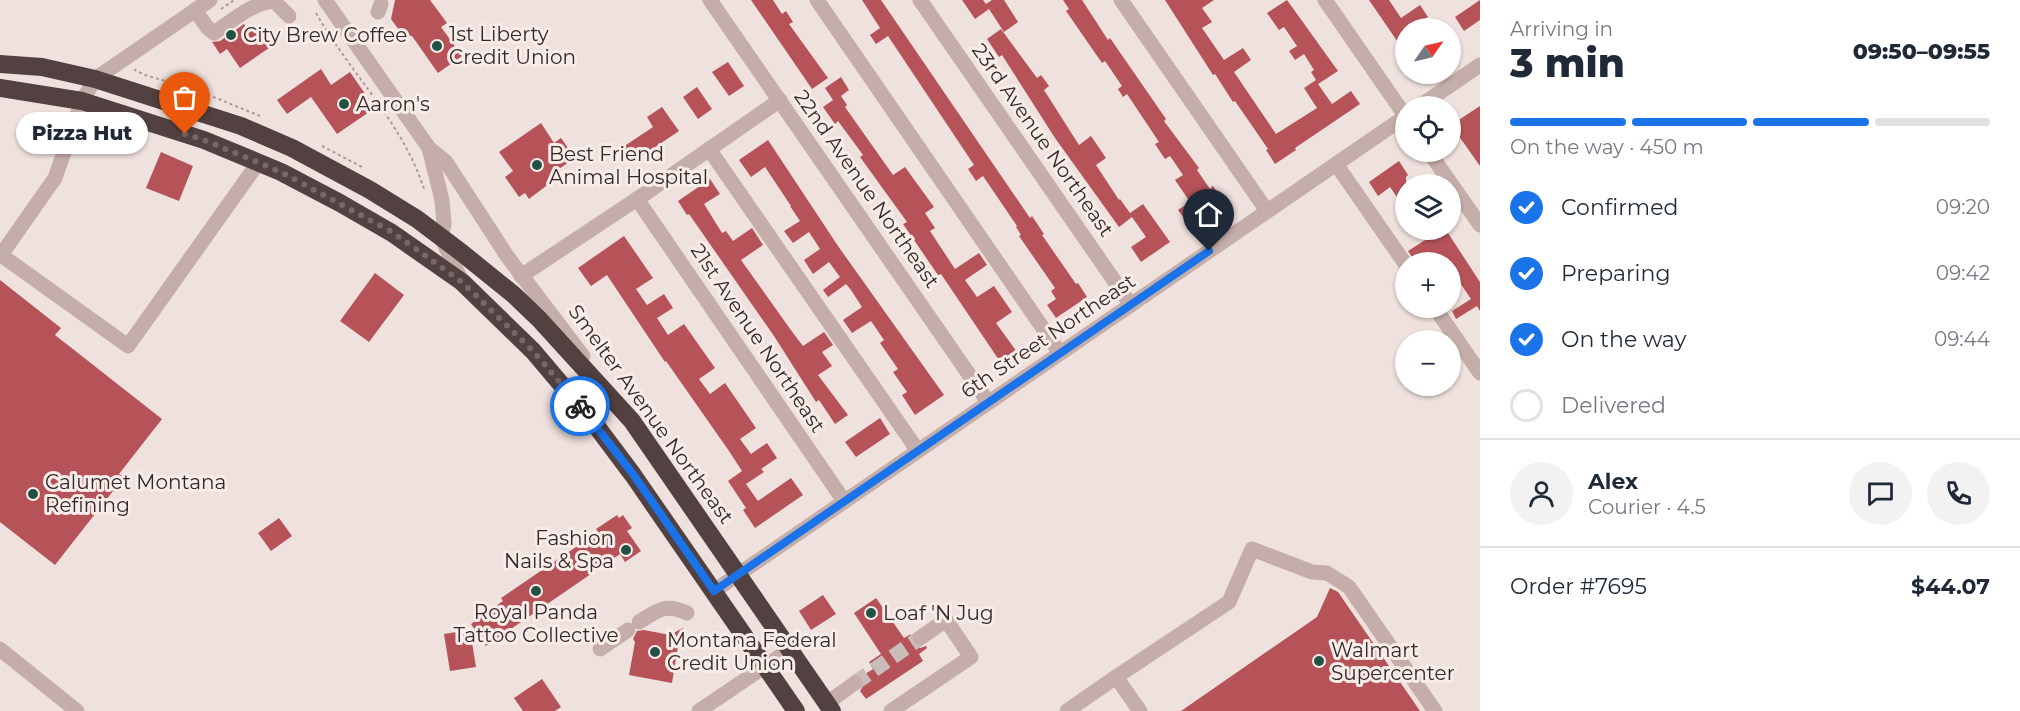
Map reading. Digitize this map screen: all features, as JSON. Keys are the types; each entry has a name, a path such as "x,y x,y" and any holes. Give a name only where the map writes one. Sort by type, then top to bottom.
{"highway":[{"path":"0,64 42,67 95,79 241,126 292,148 370,190 417,219 514,295 539,319 632,421"},
{"path":"0,88 82,101 204,140 330,198 392,232 462,282 533,351 594,423 633,474 796,711"},
{"name":"Smelter Avenue Northeast","path":"632,421 829,707"}],"street":[{"path":"210,0 95,79 82,101 55,178 1,255 128,346 258,163"},
{"name":"22nd Avenue Northeast","path":"710,0 988,402"},
{"path":"817,0 1060,353"},
{"name":"23rd Avenue Northeast","path":"920,0 1131,305"},
{"path":"1121,0 1267,211"},
{"path":"1325,0 1395,102"},
{"path":"195,10 214,33 249,9 266,2 274,1 289,16"},
{"name":"Smelter Avenue Northeast","path":"319,2 429,148 446,162 522,276 632,421"},
{"path":"1436,96 1478,70"},
{"path":"522,276 780,99"},
{"name":"6th Street Northeast","path":"714,591 1395,124"},
{"name":"Smelter Avenue Northeast","path":"429,148 442,200 444,224 441,237 462,282"},
{"path":"709,149 918,451"},
{"path":"1436,162 1480,225"},
{"path":"1336,164 1397,252"},
{"name":"21st Avenue Northeast","path":"637,198 844,501"},
{"path":"1442,318 1480,373"},
{"path":"1067,711 1228,602 1252,549 1312,572 1327,573 1349,587 1435,711"},
{"path":"600,649 660,609 674,607 687,613"},
{"path":"891,711 971,657 946,620 920,638"},
{"path":"0,649 77,711"},
{"path":"699,711 789,650"},
{"path":"1116,677 1140,711"},
{"path":"829,707 855,683"}],"path":[{"path":"319,2 317,15 396,130 419,173 425,192"},
{"path":"135,70 199,91 260,117"},
{"path":"319,144 365,169"}],"building":[{"name":"1st Liberty Credit Union","path":"395,0 430,0 447,23 441,27 462,56 438,73 412,36 402,34 391,19"},
{"path":"751,0 773,0 782,14 786,11 793,22 789,24 828,78 812,89"},
{"path":"862,0 881,0 1030,218 1032,216 1044,234 1042,235 1087,297 1056,318 1047,305 1056,299 1051,291 1055,288 1019,236 1021,235 1017,226 983,176 976,181 968,169 974,165 888,36 876,44 870,35 880,28"},
{"path":"962,0 983,0 986,4 992,0 1004,0 1018,22 1004,32 989,9 975,19"},
{"path":"1063,0 1082,0 1108,40 1110,38 1166,119 1164,121 1199,168 1197,170 1210,189 1213,186 1224,202 1210,212 1208,208 1187,222 1178,210 1190,202 1175,180 1183,175 1170,156 1165,159 1155,144 1159,142 1127,94 1123,97 1118,89 1122,86 1105,61 1102,63 1066,11 1069,9"},
{"path":"1165,0 1214,0 1202,8 1212,22 1202,28 1224,60 1243,48 1251,60 1234,72 1276,134 1317,108 1304,88 1316,80 1311,72 1314,70 1304,54 1295,60 1289,51 1297,46 1284,27 1279,30 1267,13 1287,0 1338,71 1318,84 1332,104 1351,91 1360,104 1275,164 1266,150 1268,149 1215,74 1213,75"},
{"path":"1369,0 1389,0 1401,18 1395,18 1395,38"},
{"path":"1480,0 1480,20 1464,31 1461,26 1461,18 1455,17"},
{"path":"1420,5 1426,18 1401,18"},
{"path":"244,24 248,30 254,26 269,48 240,68 227,49 220,54 212,42 220,41"},
{"path":"1001,29 1037,78 1041,75 1049,86 1044,90 1079,145 1091,136 1106,158 1096,165 1119,200 1130,213 1143,204 1170,242 1141,262 1131,247 1146,237 1132,217 1119,227 1055,138 1002,55 999,57 987,39"},
{"path":"728,62 744,86 729,96 712,72"},
{"name":"Aaron's","path":"321,69 331,85 350,72 375,108 337,134 311,97 287,114 277,100"},
{"path":"841,77 849,90 841,96 847,105 845,107 893,175 905,167 934,207 925,213 935,228 930,231 955,269 979,253 987,265 965,280 977,297 994,286 1012,312 996,323 1017,352 1001,363 941,274 938,275 903,224 907,222 860,157 863,155 838,121 835,124 823,107 833,100 825,88"},
{"path":"697,87 712,109 698,119 683,97"},
{"path":"1480,106 1480,166 1461,139 1461,118"},
{"path":"662,107 679,131 633,162 623,147 653,127 647,117"},
{"name":"Best Friend Animal Hospital","path":"541,123 554,143 561,138 575,158 550,175 554,180 529,199 525,193 519,197 505,177 513,171 499,152"},
{"path":"768,140 838,246 944,395 915,415 902,395 907,392 893,372 898,369 880,343 884,340 871,321 852,333 843,320 862,307 851,290 846,284 828,297 823,290 840,277 829,262 813,274 804,260 820,249 809,232 793,243 784,231 800,221 791,206 765,167 751,177 739,160"},
{"path":"161,152 193,166 179,201 146,188"},
{"path":"1398,162 1407,174 1395,174 1395,194 1390,187 1378,196 1369,182"},
{"path":"710,179 720,194 704,204 722,233 726,231 733,241 752,228 763,245 741,260 793,333 803,346 824,332 833,345 822,352 832,366 818,375 848,415 835,424 819,400 816,402 774,336 678,201"},
{"path":"624,236 653,278 636,289 647,305 664,294 673,308 657,318 668,335 684,324 715,368 699,379 710,394 725,383 756,428 740,439 751,454 767,443 777,458 761,469 764,472 746,484 758,501 791,478 803,495 755,528 743,510 746,508 728,481 742,471 729,451 665,362 607,275 591,286 578,268"},
{"path":"1425,240 1453,240 1460,252 1409,252"},
{"path":"1461,253 1480,282 1480,311 1477,306 1461,316 1461,305 1471,299 1461,284"},
{"path":"375,273 404,295 369,342 340,321"},
{"path":"0,280 61,328 55,335 162,419 119,474 126,478 115,492 113,491 55,565 0,522"},
{"path":"880,418 890,434 856,457 845,442"},
{"path":"617,515 619,518 623,515 632,528 627,531 641,551 625,562 620,554 486,646 471,624 503,601 501,598 598,532 596,529"},
{"path":"279,518 292,536 271,551 258,533"},
{"name":"Walmart Supercenter","path":"1330,588 1338,592 1420,711 1181,711 1317,617"},
{"path":"823,595 836,614 811,630 799,611"},
{"path":"876,598 904,638 911,634 912,644 920,648 926,646 927,648 919,654 923,661 866,699 860,691 865,683 862,676 873,669 869,662 881,654 854,613"},
{"path":"683,628 690,639 678,646 672,683 629,675 635,642 633,639 637,631 644,630 670,635"},
{"path":"470,630 476,667 450,671 444,634"},
{"path":"542,679 561,707 555,711 523,711 514,698"}],"tunnel":[{"path":"855,683 920,638"}],"way so far":[{"path":"185,134 281,172 392,232 462,282 533,351 580,406"}],"place":[{"name":"City Brew Coffee","path":"231,35"},
{"name":"1st Liberty Credit Union","path":"437,46"},
{"name":"Aaron's","path":"344,104"},
{"name":"Pizza Hut","path":"185,134"},
{"name":"Best Friend Animal Hospital","path":"537,165"},
{"name":"Calumet Montana Refining","path":"33,494"},
{"name":"Fashion Nails & Spa","path":"626,550"},
{"name":"Royal Panda Tattoo Collective","path":"536,591"},
{"name":"Loaf 'N Jug","path":"871,613"},
{"name":"Montana Federal Credit Union","path":"655,652"},
{"name":"Walmart Supercenter","path":"1319,661"}],"route":[{"path":"580,406 633,474 714,591 1209,251"}]}
